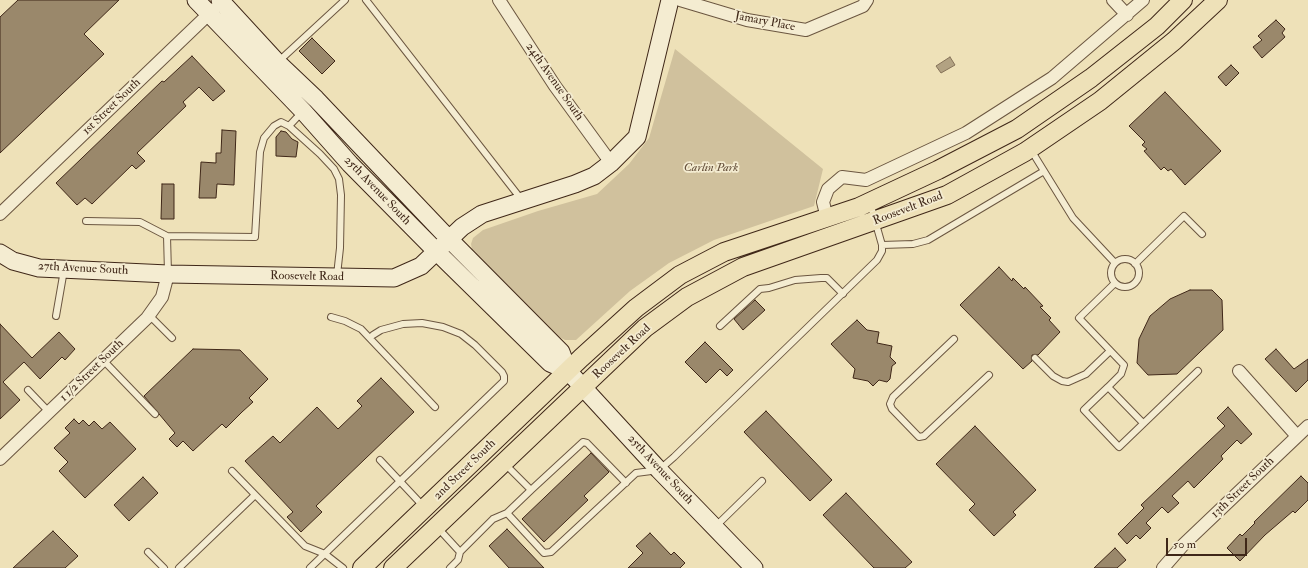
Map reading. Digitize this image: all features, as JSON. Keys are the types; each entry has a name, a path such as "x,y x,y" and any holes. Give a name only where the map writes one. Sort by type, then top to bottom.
{"main road":[{"name":"Roosevelt Road","path":"568,371 636,308 680,276 724,252 827,218 870,202 938,170 1017,129 1091,78 1157,26 1182,0"},
{"name":"Roosevelt Road","path":"583,387 646,328 687,297 743,267 876,222 946,195 1030,149 1107,96 1174,41 1218,0"},
{"name":"2nd Street South","path":"362,568 568,371"},
{"name":"2nd Street South","path":"393,568 583,387"}],"street":[{"name":"25th Avenue South","path":"196,0 309,105 449,239 561,352 568,371"},
{"name":"24th Avenue South","path":"499,0 555,86 610,163"},
{"name":"Jamary Place","path":"670,2 705,4 747,20 806,30 863,6 867,0"},
{"path":"1113,0 1127,15"},
{"path":"827,218 824,202 828,189 842,178 866,180 966,133 1052,78 1143,0"},
{"name":"25th Avenue South","path":"222,1 277,62 309,105 345,171 436,251 550,363 568,371 659,470 754,568"},
{"name":"1st Street South","path":"0,214 222,1"},
{"name":"Roosevelt Road","path":"168,274 394,278 421,266 462,227 482,214 575,184 594,176 637,137 670,2"},
{"name":"27th Avenue South","path":"0,253 24,265 64,269 168,274"},
{"name":"1 1/2 Street South","path":"0,459 149,315 162,297 168,274"},
{"path":"1239,371 1297,436"},
{"name":"13th Street South","path":"1163,568 1184,544 1308,426"}],"lane":[{"path":"277,62 345,0"},
{"path":"366,0 522,200"},
{"path":"289,126 309,105"},
{"path":"86,221 140,222 167,236 255,237 260,152 264,138 274,126 281,122 289,126 334,169 345,171 341,195 340,248 337,277"},
{"path":"1030,149 1080,227 1115,263"},
{"path":"882,245 913,244 928,240 1044,171"},
{"path":"507,513 544,552 551,552 636,474 659,470 674,458 877,260 882,251 882,245 870,202"},
{"path":"1135,264 1184,216 1202,234"},
{"path":"167,236 168,274"},
{"path":"1126,259 1135,264 1138,272 1134,283 1127,287 1115,283 1111,273 1115,263 1126,259"},
{"path":"56,316 64,269"},
{"path":"720,326 760,289 770,288 795,280 827,278 843,294"},
{"path":"1115,283 1079,318 1124,365 1121,374 1084,410 1119,447 1198,371"},
{"path":"149,315 172,338"},
{"path":"331,317 345,321 361,329 435,406"},
{"path":"310,568 500,385 504,376 469,339 443,327 433,324 408,323 393,326 373,335"},
{"path":"954,339 893,397 890,404 892,409 921,437 928,434 988,375"},
{"path":"1035,358 1053,376 1062,381 1068,382 1086,374 1110,351"},
{"path":"103,360 155,414"},
{"path":"1108,387 1143,423"},
{"path":"28,390 49,412"},
{"path":"450,568 458,560 460,552 493,519 507,513 583,442 587,443 626,483"},
{"path":"380,460 425,508"},
{"path":"504,463 531,490"},
{"path":"232,471 305,546 325,554 343,568"},
{"path":"714,527 762,481"},
{"path":"180,568 255,495"},
{"path":"436,526 460,552"},
{"path":"148,552 164,568"}],"green space":[{"name":"Carlin Park","path":"675,49 823,169 814,206 714,240 669,263 630,291 576,340 565,340 557,336 472,250 471,244 473,238 483,230 538,211 597,194 629,164 649,138"}],"shaded area":[{"path":"950,57 955,65 941,73 936,66"}],"building":[{"path":"18,0 119,0 84,34 104,54 0,153 0,17"},
{"path":"1276,20 1285,29 1282,33 1285,37 1262,58 1253,47 1262,40 1258,36"},
{"path":"312,38 335,61 322,74 299,51"},
{"path":"192,56 225,91 213,101 199,87 183,102 186,106 137,153 145,161 136,169 132,165 92,204 85,198 77,205 56,183 162,81 164,82"},
{"path":"1231,65 1239,73 1226,86 1218,77"},
{"path":"1165,92 1221,151 1185,185 1171,169 1168,171 1164,167 1161,170 1144,151 1147,149 1142,145 1145,142 1129,126"},
{"path":"222,130 236,131 234,185 217,184 216,198 199,198 201,162 216,163 216,153 221,153"},
{"path":"281,131 286,132 292,139 298,142 296,157 276,156 276,137"},
{"path":"162,184 174,184 174,219 161,219"},
{"path":"999,267 1012,281 1013,278 1024,289 1025,287 1043,306 1040,307 1051,318 1049,320 1060,332 1038,355 1032,355 1032,361 1023,369 960,305"},
{"path":"1190,290 1212,290 1222,300 1223,330 1177,374 1148,375 1137,363 1139,339 1150,316 1170,299"},
{"path":"755,300 765,310 743,330 734,319"},
{"path":"857,320 867,330 879,332 877,343 892,346 890,357 896,363 892,366 890,379 887,382 879,380 873,386 868,381 853,378 855,369 831,344"},
{"path":"0,324 32,358 59,332 75,349 65,360 62,357 40,379 24,362 3,382 20,400 0,419"},
{"path":"705,342 733,370 727,376 720,369 706,383 685,362"},
{"path":"193,349 240,350 268,379 249,398 253,402 226,428 222,424 193,451 183,441 177,447 169,439 175,433 144,396"},
{"path":"1276,349 1294,369 1308,359 1308,380 1296,392 1265,359"},
{"path":"381,378 414,412 316,506 322,512 301,532 287,517 293,512 245,461 273,436 280,443 317,407 338,429 362,406 357,401"},
{"path":"1228,407 1252,434 1241,444 1237,440 1221,456 1223,459 1194,488 1188,481 1172,496 1179,503 1168,513 1162,507 1146,523 1151,528 1140,539 1136,535 1127,544 1118,534 1144,508 1141,505 1225,426 1217,418"},
{"path":"766,411 832,480 810,501 744,432"},
{"path":"74,419 79,424 83,420 89,426 94,421 102,429 110,422 136,449 85,498 59,471 68,462 54,448 70,433 65,428"},
{"path":"975,426 1036,490 1013,512 1016,515 994,536 969,510 975,504 936,464"},
{"path":"591,453 609,472 584,496 588,500 544,542 522,519"},
{"path":"1301,476 1308,483 1308,500 1295,513 1293,511 1265,535 1240,561 1227,548 1240,534 1242,536 1255,523 1254,522"},
{"path":"143,477 158,493 129,521 114,505"},
{"path":"846,493 912,562 905,568 874,568 823,515"},
{"path":"507,529 544,568 509,568 489,546"},
{"path":"53,531 78,556 65,568 13,568"},
{"path":"650,533 671,555 674,552 685,563 680,568 628,568 643,553 636,546"},
{"path":"1115,548 1126,560 1117,568 1094,568"}]}
